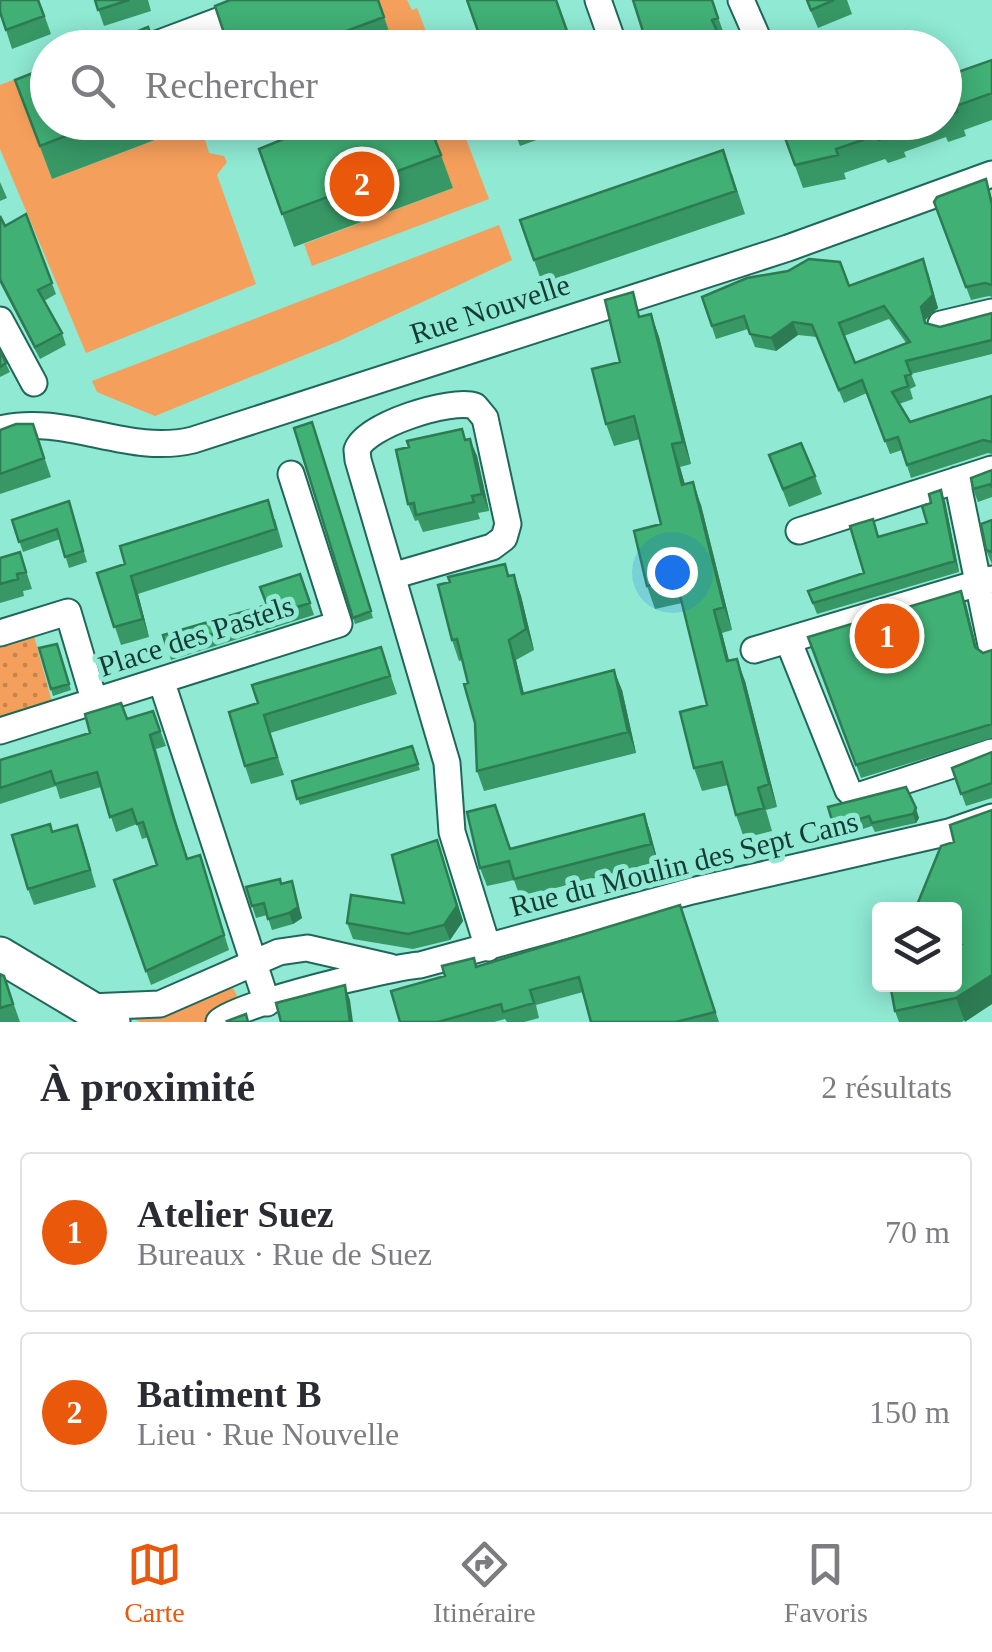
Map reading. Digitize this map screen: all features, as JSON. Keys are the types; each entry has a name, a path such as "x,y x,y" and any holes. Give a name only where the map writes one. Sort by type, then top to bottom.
{"main road":[{"path":"0,956 99,1014"}],"street":[{"path":"178,30 221,6 274,0"},
{"path":"598,0 609,30"},
{"path":"740,0 754,30"},
{"name":"Rue Nouvelle","path":"0,430 58,424 154,446 193,440 788,248 992,174"},
{"path":"941,324 992,312"},
{"path":"0,320 34,384"},
{"path":"392,576 492,547 504,538 508,524 485,418 476,406 459,403 374,428 360,442 358,460 392,576 448,763 452,832 488,948"},
{"path":"799,531 992,469"},
{"name":"Place des Pastels","path":"0,731 339,624 291,474"},
{"path":"957,480 985,581 992,650"},
{"path":"754,650 985,581"},
{"name":"Place des Pastels","path":"0,632 68,612 95,703"},
{"path":"788,640 848,790 856,798 992,752"},
{"path":"162,683 250,961 267,1003"},
{"name":"Rue du Moulin des Sept Cans","path":"218,1022 267,1003 390,967 420,965 692,891 949,832 992,817"},
{"name":"Rue du Moulin des Sept Cans","path":"99,1014 160,1004 250,961 308,948 390,967"}],"shaded area":[{"path":"377,0 407,0 412,10 417,8 425,30 388,30"},
{"path":"30,74 30,140 38,140 52,179 155,140 205,140 209,153 224,156 227,162 217,175 256,284 86,353 0,149 0,85"},
{"path":"433,140 466,140 489,199 312,266 304,244 453,188"},
{"path":"499,225 512,260 339,341 155,416 97,392 92,381"},
{"path":"33,632 53,706 0,722 0,642"},
{"path":"230,982 238,998 207,1022 140,1022 124,1013"}],"building":[{"path":"0,0 38,0 44,16 6,30"},
{"path":"95,0 129,0 98,10"},
{"path":"230,0 378,0 384,17 349,30 223,30 215,6"},
{"path":"467,0 556,0 567,30 478,30"},
{"path":"633,0 712,0 718,18 712,20 717,30 643,30"},
{"path":"807,0 834,0 811,10"},
{"path":"992,60 992,93 962,104 962,71"},
{"path":"30,74 30,120 15,80"},
{"path":"281,140 435,140 441,155 282,214 259,149"},
{"path":"786,140 862,140 836,149 838,155 795,165"},
{"path":"723,150 736,191 534,260 520,220"},
{"path":"986,179 992,205 992,285 966,287 934,202 937,197"},
{"path":"26,214 52,283 38,290 62,333 35,347 0,279 0,216 5,226"},
{"path":"809,259 840,262 849,286 923,259 933,295 921,307 925,323 940,327 992,313 992,340 906,361 911,374 905,376 908,386 892,392 910,422 992,396 992,442 983,440 907,465 898,437 885,441 862,380 839,390 812,325 793,322 771,338 750,334 744,316 712,326 702,297 747,278 788,271","holes":["884,306 910,342 855,363 839,323"]},
{"path":"633,292 639,317 651,314 683,442 672,444 682,485 693,482 724,607 714,610 727,661 737,659 769,784 758,788 764,808 736,815 722,762 694,768 680,712 707,705 676,579 647,586 634,531 661,524 634,416 606,424 592,369 620,362 605,300"},
{"path":"312,422 371,611 353,618 294,428"},
{"path":"16,424 33,424 44,458 0,474 0,430"},
{"path":"462,429 465,440 470,439 482,494 472,496 474,502 416,515 414,503 408,504 396,450 409,447 407,441"},
{"path":"801,443 815,476 783,489 769,455"},
{"path":"992,470 992,488 991,484 973,489 971,478"},
{"path":"941,490 955,561 813,603 808,591 864,573 850,526 873,519 878,537 927,523 922,506 931,503 929,494"},
{"path":"268,500 276,529 131,576 143,619 114,627 97,573 125,564 120,546"},
{"path":"69,501 83,551 65,557 57,529 19,542 12,520"},
{"path":"992,520 992,552 986,550 981,524"},
{"path":"20,552 26,572 17,574 18,579 0,584 0,558"},
{"path":"505,564 508,576 514,575 526,629 509,640 522,694 614,670 628,732 477,771 475,723 464,684 468,683 438,585 450,582 448,577"},
{"path":"300,574 310,603 167,648 163,635 267,605 260,587"},
{"path":"961,591 975,647 983,653 992,650 992,724 856,765 808,637"},
{"path":"57,644 69,684 51,689 39,648"},
{"path":"381,647 390,676 264,715 277,757 245,766 229,712 258,703 252,685"},
{"path":"121,703 127,719 153,711 160,731 150,735 172,813 187,859 200,855 224,935 146,971 114,880 157,865 143,822 137,824 132,809 110,817 97,772 55,784 51,771 0,788 0,760 90,733 85,714"},
{"path":"412,746 418,764 297,799 292,781"},
{"path":"992,752 992,783 961,794 952,768"},
{"path":"906,787 916,808 913,814 872,823 869,816 834,827 828,807"},
{"path":"495,805 510,849 644,814 651,844 514,879 509,861 480,868 467,812"},
{"path":"992,810 992,975 956,998 895,1011 891,992 962,992 962,902 918,902 941,846 954,842 950,825"},
{"path":"50,824 52,832 77,825 90,870 28,889 12,835"},
{"path":"437,840 457,906 444,925 408,934 347,923 351,895 404,903 392,855"},
{"path":"280,879 281,884 292,881 298,907 268,919 264,903 252,906 246,887"},
{"path":"680,905 715,1012 676,1022 591,1022 579,977 530,990 534,1003 503,1012 501,1004 438,1022 400,1022 391,991 445,976 442,966 474,958 476,967"},
{"path":"0,974 13,1004 0,1008"},
{"path":"345,985 350,1022 281,1022 276,1003"},
{"path":"246,1014 248,1022 227,1021"}],"place":[{"name":"Batiment B","path":"362,184"},
{"name":"Atelier Suez","path":"887,636"}]}
